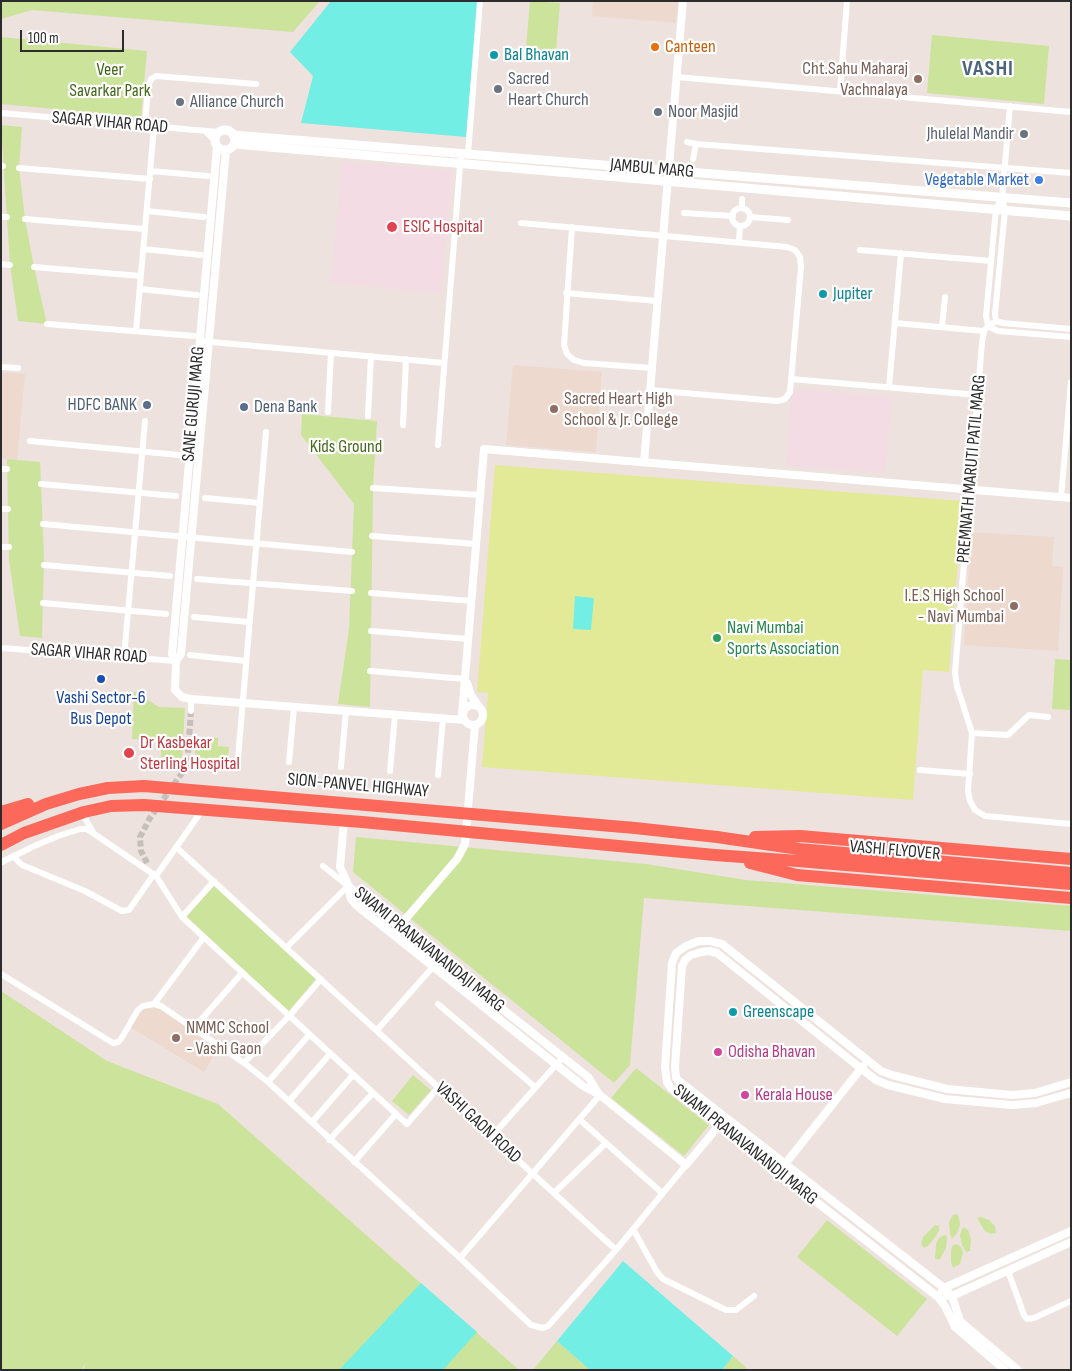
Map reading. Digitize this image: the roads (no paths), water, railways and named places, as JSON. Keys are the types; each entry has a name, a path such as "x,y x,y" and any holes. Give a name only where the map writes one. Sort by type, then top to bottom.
{"highway":[{"name":"SION-PANVEL HIGHWAY","path":"1,824 46,804 79,794 108,788 144,786 635,828 718,837"},
{"path":"1,812 79,794"},
{"name":"SION-PANVEL HIGHWAY","path":"1,845 24,833 82,812 111,806 144,805 362,822 716,855"},
{"path":"718,837 800,836 1071,859"},
{"name":"VASHI FLYOVER","path":"718,837 799,855 1071,884"},
{"path":"716,855 797,875 1071,898"},
{"name":"VASHI FLYOVER","path":"716,855 799,855 1071,873"}],"main road":[{"name":"JAMBUL MARG","path":"1071,203 233,135 228,130 222,143 1071,216"},
{"path":"222,143 233,135"}],"street":[{"path":"438,445 460,164 464,154 480,1"},
{"path":"644,462 683,1"},
{"path":"840,91 847,1"},
{"path":"145,126 148,87 151,79 156,76 256,84"},
{"path":"677,77 1071,112"},
{"name":"PREMNATH MARUTI PATIL MARG","path":"996,320 1001,210 1010,106"},
{"name":"SAGAR VIHAR ROAD","path":"1,113 205,131 222,143"},
{"path":"136,331 154,127"},
{"path":"687,142 1071,173"},
{"name":"SANE GURUJI MARG","path":"191,699 182,697 175,690 176,661 172,654 197,339 222,143"},
{"name":"SANE GURUJI MARG","path":"176,661 181,654 192,538 209,342 222,143"},
{"path":"693,160 696,144"},
{"path":"19,168 150,178"},
{"path":"150,171 208,176"},
{"path":"742,199 742,208"},
{"path":"742,208 747,210 750,217 747,224 740,226 734,222 733,216 736,210 742,208"},
{"name":"PREMNATH MARUTI PATIL MARG","path":"1001,210 991,261 955,673 957,686 972,733 968,791 970,802 975,810 984,816 1071,824"},
{"path":"147,211 204,216"},
{"path":"684,213 733,216"},
{"path":"750,217 788,220"},
{"path":"25,219 145,230"},
{"path":"522,223 787,246 800,257 801,267 790,392 785,399 777,401 650,390"},
{"path":"739,242 740,226"},
{"path":"572,227 566,293 564,345 567,354 574,360 584,363 652,368"},
{"path":"144,249 201,255"},
{"path":"860,250 991,261"},
{"path":"889,387 900,253"},
{"path":"1,264 10,265"},
{"path":"34,267 141,276"},
{"path":"140,289 198,295"},
{"path":"566,293 658,301"},
{"path":"942,327 945,297"},
{"path":"986,329 996,320 1003,323 1071,329"},
{"path":"894,323 986,329 1071,338"},
{"path":"47,324 136,331 209,342 444,363"},
{"path":"328,412 332,353"},
{"path":"368,416 371,356"},
{"path":"402,425 406,359"},
{"path":"1,367 18,368"},
{"path":"791,379 978,395"},
{"path":"1061,498 1071,382"},
{"path":"124,657 145,421"},
{"path":"238,758 266,432"},
{"path":"30,441 179,455"},
{"path":"475,726 468,725 463,717 484,449 1071,498"},
{"path":"41,484 176,496"},
{"path":"373,488 480,495"},
{"path":"205,498 260,503"},
{"path":"43,524 352,552"},
{"path":"372,536 476,544"},
{"path":"44,565 170,576"},
{"path":"198,579 352,591"},
{"path":"371,593 472,601"},
{"path":"43,603 166,614"},
{"path":"194,616 249,622"},
{"path":"371,631 468,639"},
{"name":"SAGAR VIHAR ROAD","path":"1,648 176,661"},
{"path":"190,655 246,660"},
{"path":"370,671 465,679"},
{"path":"393,934 457,859 465,844 475,726 482,719 481,709 471,695 465,679"},
{"path":"191,711 191,699 395,715 443,718 463,717"},
{"path":"463,717 469,706 476,705 481,709"},
{"path":"289,762 294,707"},
{"path":"341,767 346,711"},
{"path":"390,771 395,715"},
{"path":"972,733 1008,735 1029,716 1048,717"},
{"path":"438,775 443,718"},
{"path":"920,770 970,774"},
{"path":"13,856 22,865 85,891 122,911 129,910 203,809"},
{"path":"82,812 94,833"},
{"path":"344,821 339,863 348,886"},
{"path":"2,862 32,846 80,829 94,833 155,875"},
{"name":"VASHI GAON ROAD","path":"176,847 616,1250"},
{"path":"147,863 182,917 407,1124 439,1087"},
{"path":"323,866 348,886"},
{"path":"182,917 214,881"},
{"path":"286,948 348,886"},
{"name":"SWAMI PRANAVANANDAJI MARG","path":"348,886 589,1078 600,1095"},
{"name":"SWAMI PRANAVANANDAJI MARG","path":"348,886 350,897 354,904 582,1086 600,1095 686,1165"},
{"path":"154,1004 204,938"},
{"name":"SWAMI PRANAVANANDJI MARG","path":"1005,1370 955,1327 945,1306 938,1297 671,1088 665,1074 672,963 676,954 686,946 699,941 722,944 881,1071 892,1076 947,1089 1012,1095 1035,1093 1071,1083"},
{"name":"SWAMI PRANAVANANDJI MARG","path":"1018,1370 960,1321 952,1296 944,1288 679,1081 675,1073 682,966 691,955 709,951 717,953 876,1080 888,1085 945,1099 1012,1105 1036,1103 1071,1093"},
{"path":"377,1030 440,959"},
{"path":"193,1029 242,973"},
{"path":"1,974 113,1043 121,1039 138,1010 143,1006 154,1004 161,1006 244,1063 268,1082 531,1325 543,1328 548,1326 616,1250 726,1118"},
{"path":"244,1063 321,979"},
{"path":"438,1004 536,1087"},
{"path":"268,1082 309,1035"},
{"path":"289,1101 330,1054"},
{"path":"492,1136 563,1057"},
{"path":"785,1164 868,1060"},
{"path":"312,1122 353,1075"},
{"path":"329,1140 373,1093"},
{"path":"460,1258 600,1095"},
{"path":"354,1162 396,1114"},
{"path":"579,1119 662,1194"},
{"path":"554,1193 606,1143"},
{"path":"633,1229 657,1272 663,1279 726,1310 736,1310 754,1296"},
{"path":"938,1297 944,1288 1071,1231"},
{"path":"938,1297 952,1296 1071,1242"},
{"path":"1008,1271 1027,1319 1034,1318 1071,1301"}],"water":[{"path":"331,1 478,1 466,137 301,123 313,76 290,52"},
{"path":"575,596 594,598 591,630 573,629"},
{"path":"623,1261 733,1356 722,1370 590,1370 557,1341"},
{"path":"421,1283 477,1332 443,1370 339,1370"}],"tunnel":[{"path":"147,863 141,851 140,837 150,818 187,766 191,711"}],"place":[{"name":"Canteen","path":"655,47"},
{"name":"Bal Bhavan","path":"494,55"},
{"name":"Cht.Sahu Maharaj Vachnalaya","path":"918,79"},
{"name":"Sacred Heart Church","path":"498,89"},
{"name":"Alliance Church","path":"180,102"},
{"name":"Noor Masjid","path":"658,112"},
{"name":"Jhulelal Mandir","path":"1024,134"},
{"name":"Vegetable Market","path":"1039,180"},
{"name":"ESIC Hospital","path":"392,227"},
{"name":"Jupiter","path":"823,294"},
{"name":"HDFC BANK","path":"147,405"},
{"name":"Dena Bank","path":"244,407"},
{"name":"Sacred Heart High School & Jr. College","path":"554,409"},
{"name":"I.E.S High School - Navi Mumbai","path":"1014,606"},
{"name":"Navi Mumbai Sports Association","path":"717,638"},
{"name":"Vashi Sector-6 Bus Depot","path":"101,679"},
{"name":"Dr Kasbekar Sterling Hospital","path":"129,753"},
{"name":"Greenscape","path":"733,1012"},
{"name":"NMMC School - Vashi Gaon","path":"176,1038"},
{"name":"Odisha Bhavan","path":"718,1052"},
{"name":"Kerala House","path":"745,1095"}],"district":[{"name":"VASHI","path":"988,69"}],"park label":[{"name":"Veer Savarkar Park","path":"110,80"},
{"name":"Kids Ground","path":"346,447"}]}
